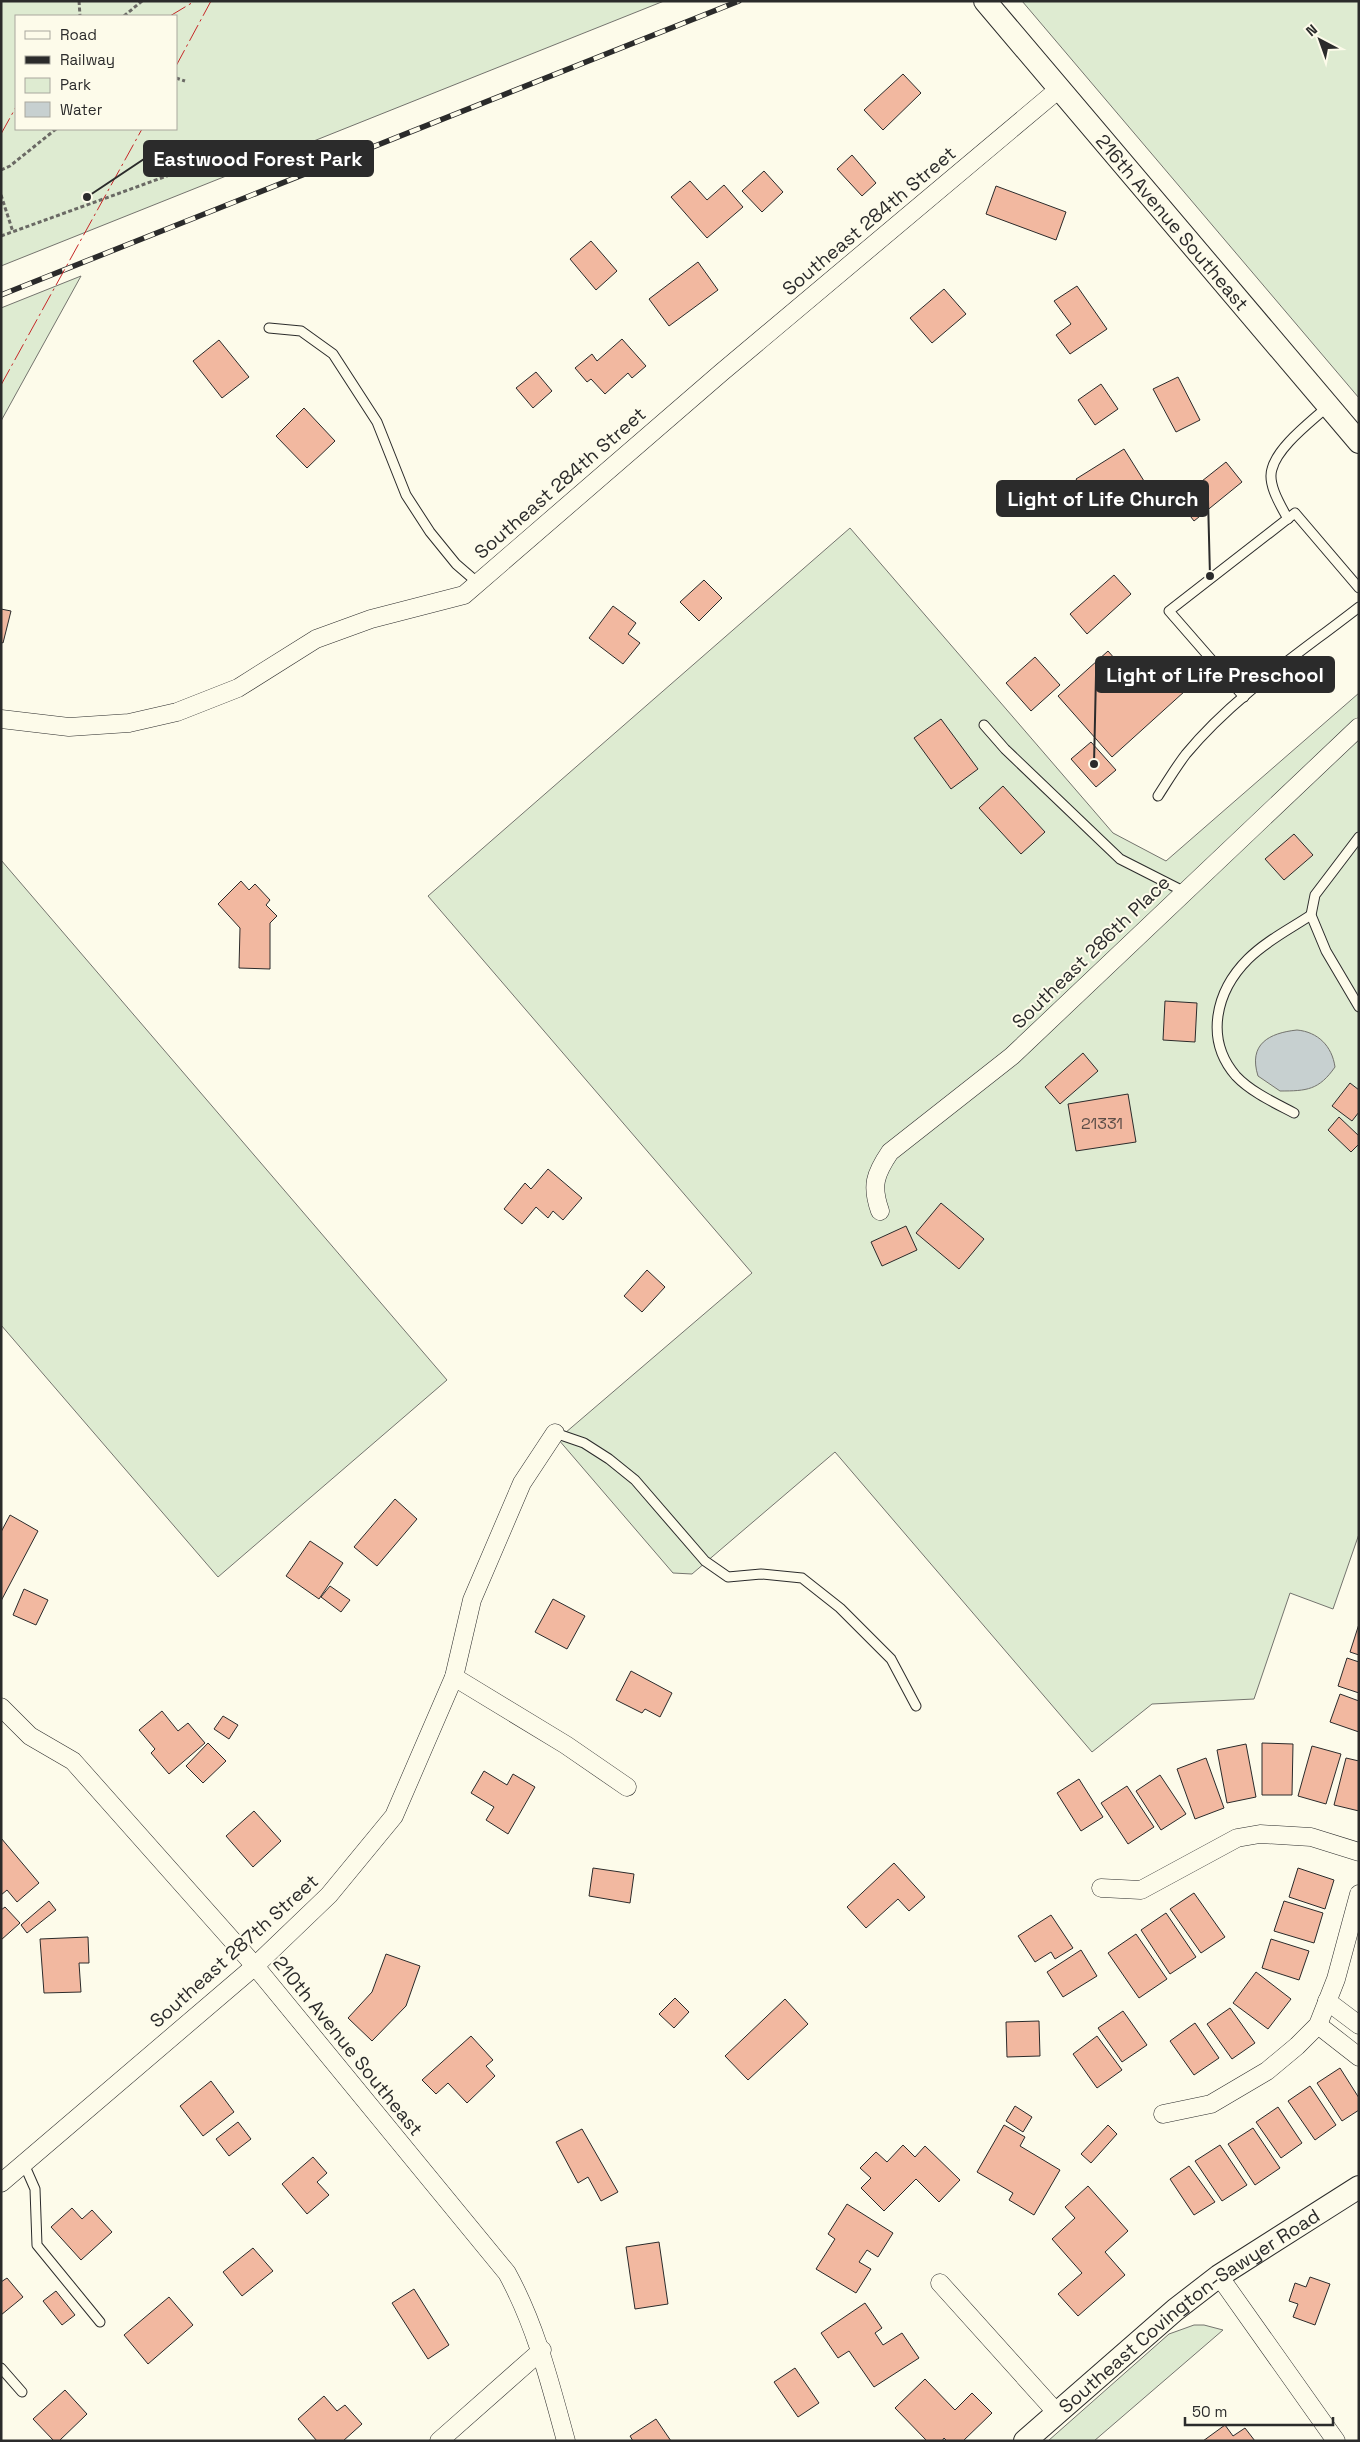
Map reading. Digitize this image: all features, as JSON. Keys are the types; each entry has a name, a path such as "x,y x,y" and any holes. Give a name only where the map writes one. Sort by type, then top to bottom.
{"street":[{"name":"216th Avenue Southeast","path":"985,1 1359,442"},
{"name":"Southeast 284th Street","path":"1,719 69,727 128,723 177,712 238,688 316,639 371,619 464,595 722,372 1059,89"},
{"name":"Southeast 286th Place","path":"880,1211 874,1195 877,1170 890,1152 1012,1056 1359,727"},
{"name":"Southeast 287th Street","path":"1,2183 255,1966 329,1895 394,1816 454,1677 472,1600 522,1483 555,1433"},
{"path":"454,1677 566,1745 627,1787"},
{"name":"210th Avenue Southeast","path":"1,1707 30,1736 74,1761 255,1966 507,2273 524,2305 542,2350 566,2441"},
{"path":"1101,1888 1141,1890 1237,1838 1260,1834 1311,1837 1359,1852"},
{"path":"1163,2114 1211,2104 1267,2071 1297,2046 1318,2025 1336,1979 1359,1894"},
{"path":"1327,2001 1359,2025"},
{"path":"1318,2025 1359,2057"},
{"name":"Southeast Covington-Sawyer Road","path":"1025,2441 1174,2310 1219,2276 1359,2188"},
{"path":"1219,2276 1336,2441"},
{"path":"940,2283 1057,2413"},
{"path":"439,2441 542,2350"}],"lane":[{"path":"268,328 301,331 333,354 377,422 406,495 430,532 456,564 478,583"},
{"path":"1288,519 1274,494 1271,469 1287,444 1328,406"},
{"path":"1244,697 1168,611 1295,513 1359,588"},
{"path":"1158,796 1185,755 1216,721 1359,607"},
{"path":"984,725 1005,750 1120,859 1185,892"},
{"path":"1359,837 1315,895 1311,915 1326,951 1359,1006"},
{"path":"1294,1113 1263,1096 1237,1077 1221,1050 1216,1028 1217,1013 1233,975 1249,958 1311,915"},
{"path":"555,1433 584,1443 636,1480 705,1561 728,1577 761,1574 802,1578 840,1608 891,1659 916,1706"},
{"path":"24,2164 35,2188 37,2245 100,2322"},
{"path":"1,2368 22,2392"}],"path":[{"path":"79,1 80,15"},
{"path":"125,15 142,1"},
{"path":"178,79 185,81"},
{"path":"1,171 55,130"},
{"path":"1,236 200,164"},
{"path":"1,195 13,232"}],"green space":[{"path":"1,1 664,1 1,266"},
{"path":"1022,1 1359,1 1359,398"},
{"path":"81,276 1,421 1,308"},
{"path":"850,528 1113,833 1166,861 1359,693 1359,1534 1333,1609 1290,1593 1254,1699 1152,1704 1092,1752 835,1452 692,1574 673,1573 558,1439 752,1273 428,896"},
{"path":"1,860 447,1380 218,1577 1,1325"},
{"path":"1194,2325 1204,2325 1223,2330 1094,2441 1048,2441 1169,2334"}],"water":[{"path":"1297,1030 1305,1031 1323,1041 1331,1053 1335,1067 1329,1075 1312,1088 1280,1091 1258,1076 1256,1056 1263,1042 1270,1037"}],"building":[{"path":"903,74 921,93 883,130 864,110"},
{"path":"852,155 876,183 862,196 837,169"},
{"path":"764,171 783,192 762,212 742,191"},
{"path":"690,181 707,200 724,185 743,207 707,238 671,197"},
{"path":"996,186 1066,212 1056,240 986,214"},
{"path":"591,241 617,271 596,290 570,259"},
{"path":"698,262 718,290 669,326 649,299"},
{"path":"1077,286 1107,329 1070,354 1056,335 1071,324 1054,301"},
{"path":"944,289 966,314 932,343 910,318"},
{"path":"622,339 646,366 632,378 628,373 605,394 591,379 587,382 575,368 592,354 597,361"},
{"path":"219,340 249,377 222,398 193,361"},
{"path":"536,372 552,391 533,408 516,388"},
{"path":"1178,377 1200,420 1176,432 1153,389"},
{"path":"1101,384 1118,409 1095,425 1078,400"},
{"path":"304,408 335,441 307,468 276,436"},
{"path":"1124,449 1144,481 1097,511 1076,479"},
{"path":"1226,462 1242,482 1194,521 1178,500"},
{"path":"1114,575 1131,594 1087,634 1070,614"},
{"path":"704,580 722,598 699,621 680,602"},
{"path":"613,606 636,623 628,634 640,643 623,664 589,638"},
{"path":"1,609 11,611 3,643 1,642"},
{"path":"1108,651 1137,684 1161,663 1185,691 1112,757 1058,696"},
{"path":"1035,657 1060,685 1031,711 1006,683"},
{"path":"941,719 978,769 951,789 914,738"},
{"path":"1091,742 1116,770 1096,787 1071,759"},
{"path":"1003,786 1045,832 1021,854 979,808"},
{"path":"1294,834 1313,855 1284,880 1265,859"},
{"path":"241,881 249,890 255,884 270,900 266,905 277,916 270,923 270,969 239,968 240,928 218,904"},
{"path":"1165,1001 1197,1003 1195,1042 1163,1040"},
{"path":"1083,1053 1098,1071 1060,1104 1045,1087"},
{"path":"1350,1083 1359,1090 1359,1112 1352,1121 1332,1106"},
{"path":"1128,1094 1136,1142 1076,1151 1068,1104"},
{"path":"1339,1117 1359,1136 1359,1144 1351,1152 1328,1130"},
{"path":"548,1169 582,1198 563,1220 553,1211 548,1218 536,1207 522,1224 504,1209 525,1183 531,1189"},
{"path":"941,1203 984,1239 959,1269 916,1233"},
{"path":"906,1226 917,1250 882,1266 871,1242"},
{"path":"647,1270 665,1287 642,1312 624,1296"},
{"path":"395,1499 417,1519 377,1566 354,1547"},
{"path":"10,1515 38,1531 1,1601 1,1532"},
{"path":"310,1541 343,1563 319,1599 286,1576"},
{"path":"330,1586 350,1600 341,1612 321,1597"},
{"path":"24,1589 48,1600 36,1625 13,1615"},
{"path":"553,1599 585,1616 567,1649 535,1632"},
{"path":"1359,1624 1359,1655 1350,1652"},
{"path":"1347,1658 1359,1662 1359,1693 1338,1686"},
{"path":"631,1671 672,1693 660,1717 645,1709 642,1713 616,1700"},
{"path":"1340,1694 1359,1701 1359,1732 1330,1722"},
{"path":"162,1711 178,1731 188,1723 205,1743 169,1774 151,1753 155,1749 139,1730"},
{"path":"223,1716 238,1725 229,1739 214,1729"},
{"path":"208,1743 226,1761 203,1783 186,1766"},
{"path":"1262,1743 1293,1744 1292,1795 1262,1795"},
{"path":"1246,1744 1256,1797 1227,1803 1217,1750"},
{"path":"1312,1746 1341,1754 1326,1804 1298,1796"},
{"path":"1206,1758 1224,1808 1195,1819 1177,1769"},
{"path":"1346,1758 1359,1761 1359,1811 1334,1805"},
{"path":"484,1771 507,1785 513,1774 535,1787 508,1834 486,1820 494,1807 471,1793"},
{"path":"1160,1775 1186,1814 1161,1830 1136,1791"},
{"path":"1079,1779 1103,1817 1081,1831 1057,1793"},
{"path":"1127,1786 1154,1827 1128,1844 1101,1803"},
{"path":"254,1811 281,1841 253,1867 226,1836"},
{"path":"1,1838 39,1883 17,1902 7,1890 1,1895"},
{"path":"894,1863 925,1897 909,1911 898,1899 866,1928 847,1907"},
{"path":"593,1868 634,1874 630,1903 589,1896"},
{"path":"1298,1868 1334,1880 1325,1909 1289,1897"},
{"path":"1194,1893 1225,1937 1201,1953 1170,1909"},
{"path":"49,1901 56,1910 27,1933 21,1925"},
{"path":"1284,1901 1323,1913 1314,1943 1274,1931"},
{"path":"5,1907 20,1923 1,1940 1,1910"},
{"path":"1166,1913 1196,1957 1170,1974 1141,1930"},
{"path":"1051,1915 1073,1948 1055,1959 1051,1952 1035,1962 1018,1936"},
{"path":"1136,1934 1167,1979 1139,1998 1108,1953"},
{"path":"88,1937 89,1963 79,1963 81,1992 44,1993 40,1939"},
{"path":"1271,1939 1309,1951 1299,1980 1262,1968"},
{"path":"1081,1950 1097,1976 1063,1997 1047,1972"},
{"path":"386,1954 420,1966 406,2006 372,2041 348,2018 372,1992"},
{"path":"1256,1972 1291,1999 1268,2029 1233,2003"},
{"path":"675,1998 689,2012 674,2028 659,2014"},
{"path":"785,1999 808,2024 748,2080 725,2056"},
{"path":"1230,2008 1255,2043 1232,2059 1207,2024"},
{"path":"1123,2011 1147,2045 1122,2062 1098,2028"},
{"path":"1039,2021 1040,2056 1007,2057 1006,2022"},
{"path":"1195,2023 1219,2058 1194,2075 1170,2041"},
{"path":"471,2036 493,2060 486,2066 495,2076 467,2103 448,2083 436,2094 422,2080"},
{"path":"1097,2036 1122,2070 1097,2088 1073,2054"},
{"path":"1340,2068 1359,2098 1359,2110 1342,2121 1317,2083"},
{"path":"211,2081 234,2112 203,2136 180,2106"},
{"path":"1310,2086 1336,2125 1315,2140 1288,2101"},
{"path":"1015,2106 1032,2117 1023,2132 1006,2121"},
{"path":"1278,2107 1302,2143 1281,2158 1256,2122"},
{"path":"238,2122 251,2139 229,2156 216,2139"},
{"path":"1004,2125 1025,2137 1020,2146 1060,2170 1034,2215 1009,2200 1013,2193 977,2172"},
{"path":"1108,2125 1117,2134 1091,2163 1081,2154"},
{"path":"1253,2128 1280,2168 1255,2185 1228,2144"},
{"path":"582,2129 618,2192 601,2201 588,2177 578,2183 556,2142"},
{"path":"903,2145 915,2157 925,2146 960,2180 939,2202 916,2179 884,2211 861,2188 871,2178 860,2168 876,2152 887,2162"},
{"path":"1220,2145 1247,2185 1222,2201 1195,2161"},
{"path":"313,2157 327,2173 317,2182 329,2195 307,2214 282,2184"},
{"path":"1189,2166 1215,2202 1194,2215 1170,2179"},
{"path":"1088,2186 1128,2231 1105,2252 1125,2275 1078,2316 1058,2294 1082,2273 1052,2239 1075,2218 1065,2207"},
{"path":"847,2204 893,2233 878,2257 867,2250 859,2262 871,2269 856,2293 816,2269 835,2239 828,2234"},
{"path":"72,2208 82,2219 92,2210 112,2232 81,2260 51,2227"},
{"path":"659,2242 668,2304 635,2309 626,2247"},
{"path":"253,2248 273,2271 242,2296 223,2272"},
{"path":"1310,2277 1330,2284 1315,2325 1293,2317 1298,2304 1289,2301 1295,2283 1306,2287"},
{"path":"7,2278 23,2297 1,2315 1,2282"},
{"path":"414,2289 449,2345 428,2359 392,2303"},
{"path":"56,2291 75,2315 62,2325 43,2301"},
{"path":"169,2297 193,2325 148,2364 124,2335"},
{"path":"865,2303 882,2328 875,2333 883,2345 902,2333 919,2358 874,2387 849,2351 838,2358 821,2333"},
{"path":"795,2368 819,2403 798,2417 774,2382"},
{"path":"925,2379 955,2410 972,2393 992,2413 963,2441 947,2441 944,2438 942,2441 927,2441 895,2408"},
{"path":"65,2390 87,2414 59,2441 54,2441 33,2419"},
{"path":"324,2396 337,2411 345,2405 362,2424 343,2441 317,2441 298,2419"},
{"path":"656,2419 671,2441 633,2441 630,2436"},
{"path":"1225,2425 1233,2436 1245,2428 1255,2441 1203,2441"}],"railway":[{"path":"1,295 739,1"}],"power":[{"path":"172,15 195,1"},
{"path":"178,62 211,1"},
{"path":"1,134 15,109"},
{"path":"1,385 141,130"}],"place":[{"name":"Eastwood Forest Park","path":"87,197"},
{"name":"Light of Life Church","path":"1210,576"},
{"name":"Light of Life Preschool","path":"1094,764"}]}
